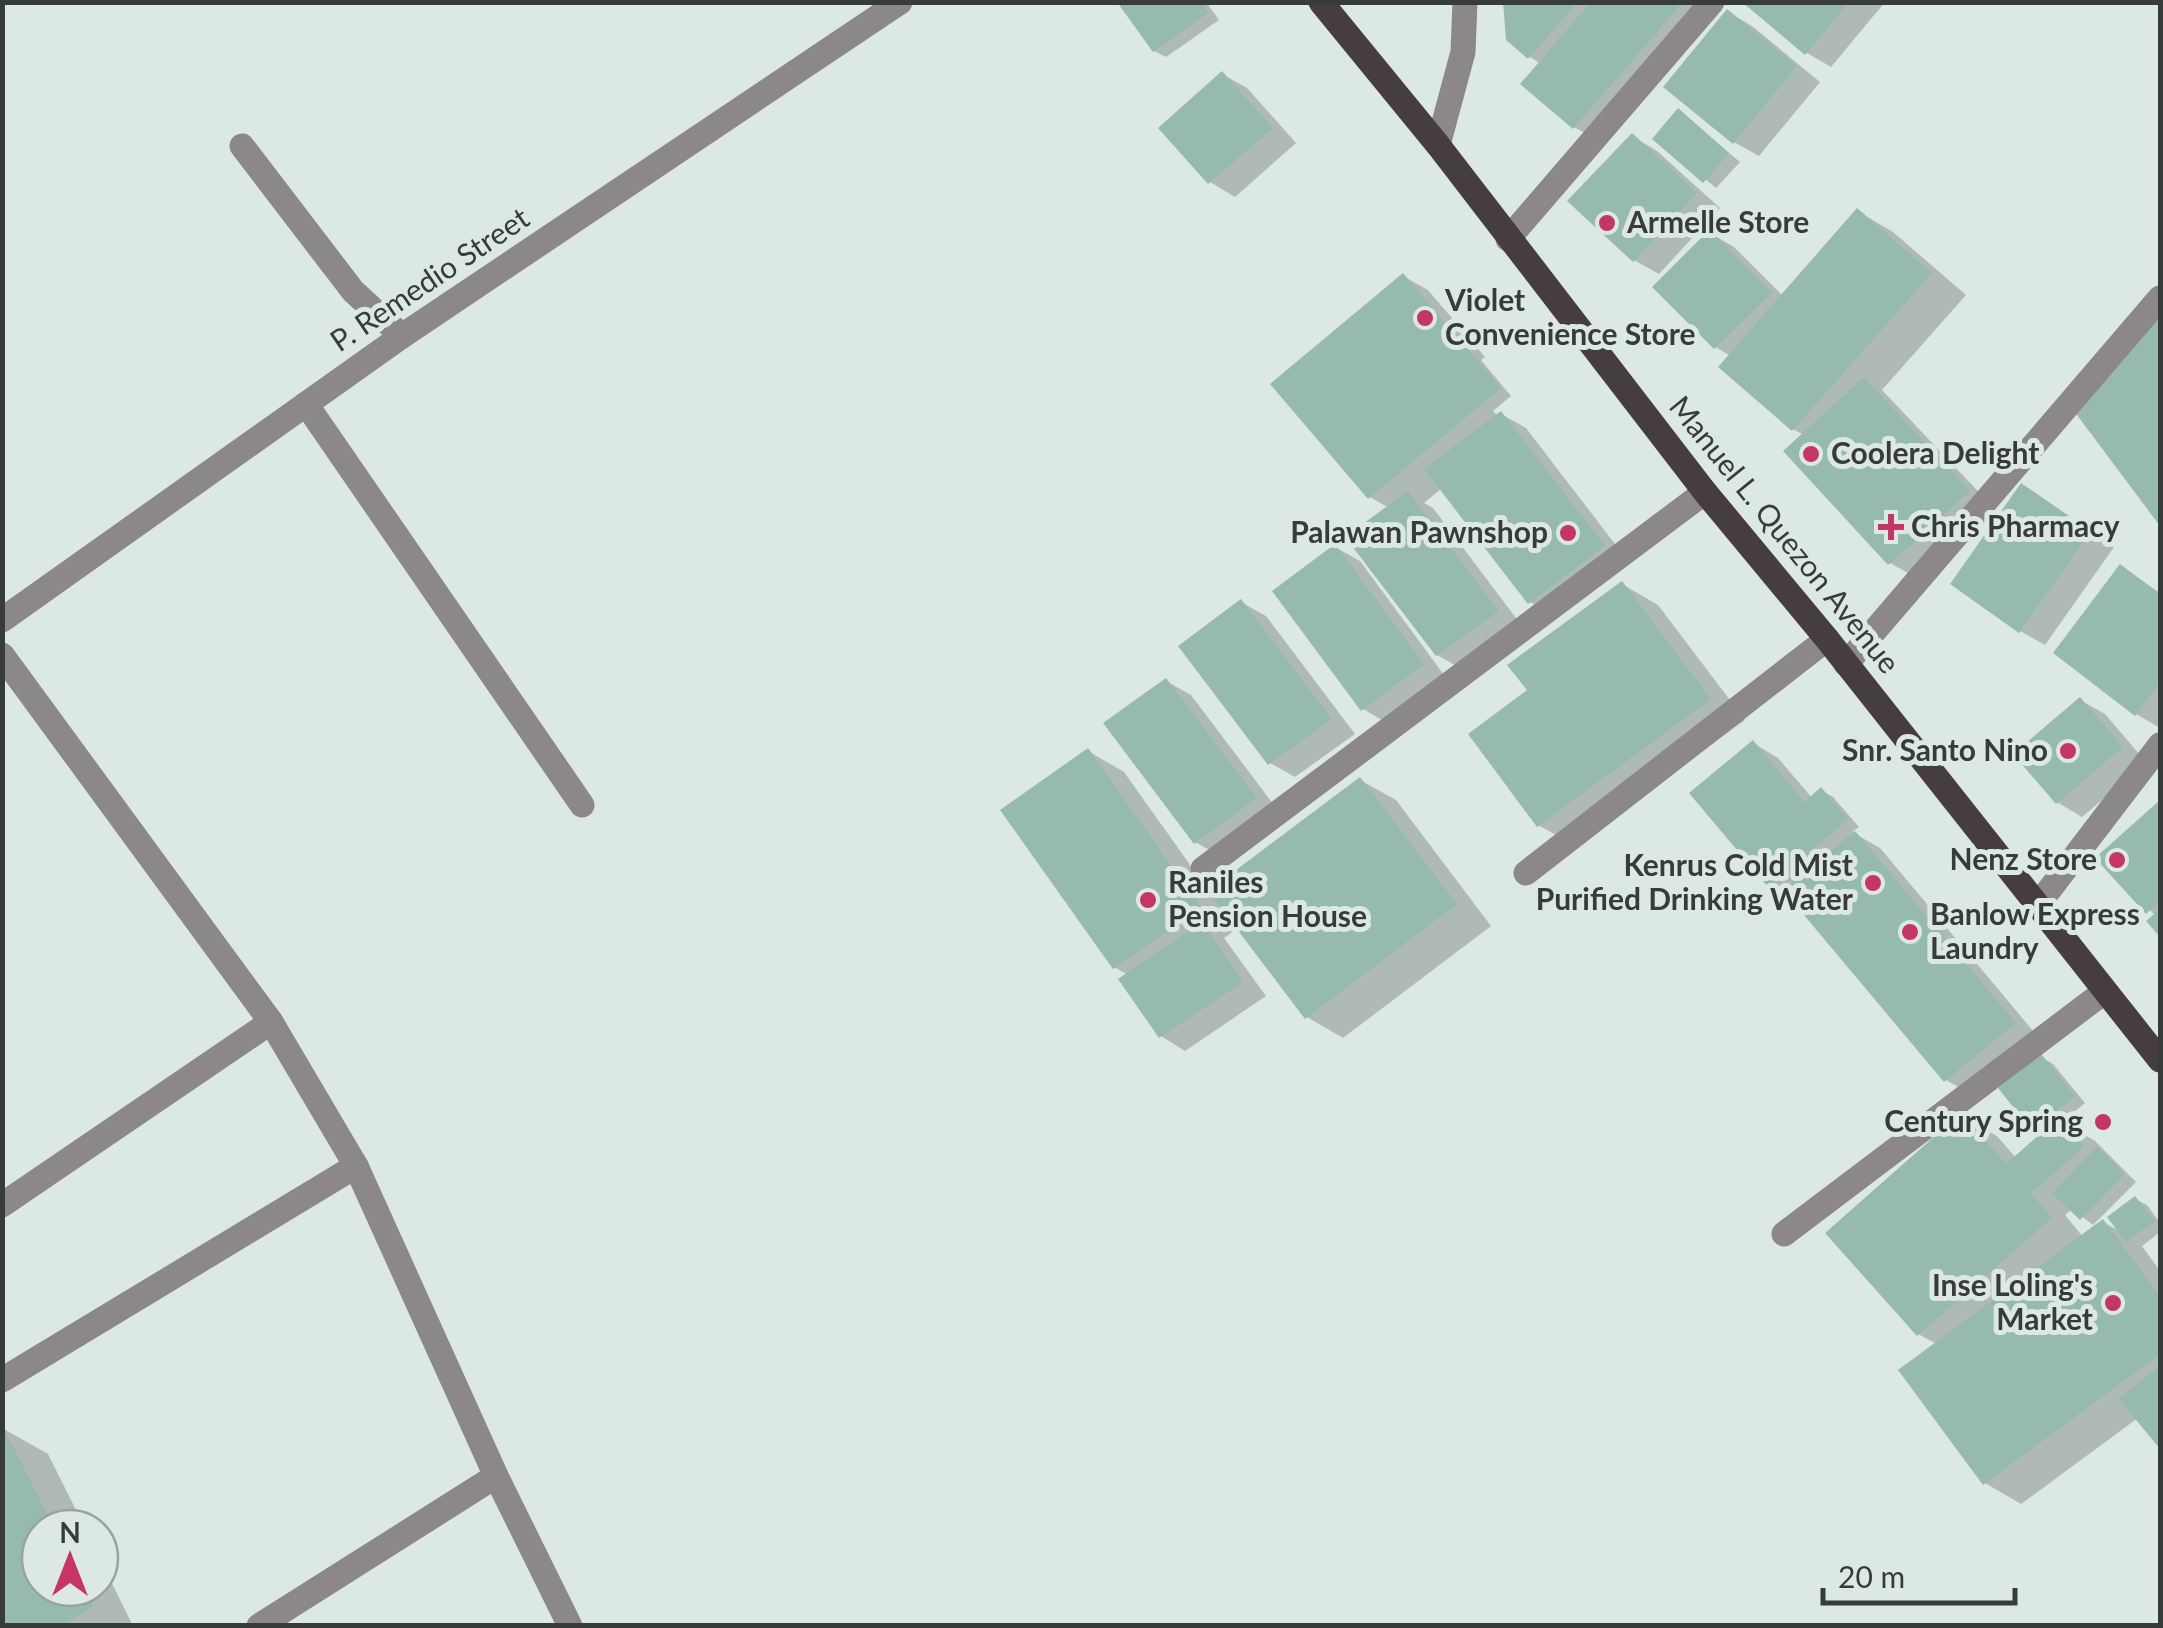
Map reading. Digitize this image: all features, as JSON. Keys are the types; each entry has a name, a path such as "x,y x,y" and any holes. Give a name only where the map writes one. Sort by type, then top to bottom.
{"main road":[{"name":"Manuel L. Quezon Avenue","path":"1321,2 1438,145 1705,492 1828,640 2160,1060"}],"street":[{"name":"P. Remedio Street","path":"2,620 402,336 900,2"},
{"path":"1438,145 1463,52 1465,2"},
{"path":"1508,238 1712,2"},
{"path":"242,146 354,291 402,336"},
{"path":"1846,664 2160,298"},
{"path":"306,404 582,805"},
{"path":"1203,869 1705,492"},
{"path":"1526,873 1828,640"},
{"path":"2,654 271,1022 356,1166 496,1476 570,1626"},
{"path":"2037,906 2160,745"},
{"path":"1784,1234 2104,992"},
{"path":"2,1206 271,1022"},
{"path":"2,1380 356,1166"},
{"path":"259,1626 496,1476"}],"building":[{"path":"1117,2 1201,2 1208,13 1153,52"},
{"path":"1503,2 1578,2 1528,59 1506,40"},
{"path":"1591,2 1683,2 1573,129 1520,84"},
{"path":"1742,2 1849,2 1805,55"},
{"path":"1727,9 1797,66 1733,144 1663,87"},
{"path":"1222,71 1273,128 1208,184 1158,128"},
{"path":"1678,108 1729,153 1703,183 1652,139"},
{"path":"1632,133 1697,193 1633,262 1567,201"},
{"path":"1857,208 1932,273 1792,431 1718,367"},
{"path":"1709,230 1772,292 1714,349 1652,287"},
{"path":"1403,273 1501,388 1368,499 1270,384"},
{"path":"2160,316 2160,526 2074,411"},
{"path":"1864,377 1970,491 1888,565 1783,451"},
{"path":"1501,411 1605,546 1528,604 1424,469"},
{"path":"2021,483 2091,531 2019,633 1950,584"},
{"path":"1408,491 1499,611 1436,656 1345,537"},
{"path":"1335,544 1424,664 1361,711 1272,591"},
{"path":"2120,564 2160,594 2160,682 2135,716 2053,653"},
{"path":"1622,581 1711,699 1537,827 1468,734 1527,690 1507,665"},
{"path":"1241,599 1332,719 1268,765 1178,646"},
{"path":"1166,678 1257,798 1194,844 1103,723"},
{"name":"Snr. Santo Nino","path":"2080,697 2123,747 2056,804 2013,754"},
{"path":"1753,740 1804,802 1821,787 1848,819 1768,887 1689,793"},
{"path":"1088,748 1201,908 1113,969 1000,810"},
{"path":"1360,777 1457,904 1305,1019 1208,891"},
{"path":"2160,800 2160,901 2146,914 2095,858"},
{"path":"1855,831 2016,1023 1944,1082 1783,890"},
{"path":"2160,909 2160,937 2146,921"},
{"path":"1202,922 1243,982 1159,1038 1118,979"},
{"path":"2041,1054 2075,1096 2032,1131 1998,1088"},
{"path":"1961,1113 2006,1164 2059,1117 2084,1147 2031,1193 2052,1218 1917,1336 1825,1233"},
{"path":"2097,1147 2125,1174 2080,1220 2052,1193"},
{"path":"2135,1196 2155,1221 2126,1242 2107,1217"},
{"path":"2103,1219 2160,1296 2160,1354 1983,1485 1898,1370"},
{"path":"2160,1365 2160,1449 2119,1399"},
{"path":"2,1425 44,1508 20,1508 20,1608 91,1608 60,1626 2,1626"}],"place":[{"name":"Armelle Store","path":"1607,223"},
{"name":"Violet Convenience Store","path":"1425,318"},
{"name":"Coolera Delight","path":"1811,454"},
{"name":"Chris Pharmacy","path":"1891,527"},
{"name":"Palawan Pawnshop","path":"1568,533"},
{"name":"Snr. Santo Nino","path":"2068,751"},
{"name":"Nenz Store","path":"2117,860"},
{"name":"Kenrus Cold Mist Purified Drinking Water","path":"1873,883"},
{"name":"Raniles Pension House","path":"1148,900"},
{"name":"Banlow Express Laundry","path":"1910,932"},
{"name":"Century Spring","path":"2103,1122"},
{"name":"Inse Loling's Market","path":"2113,1303"}]}
